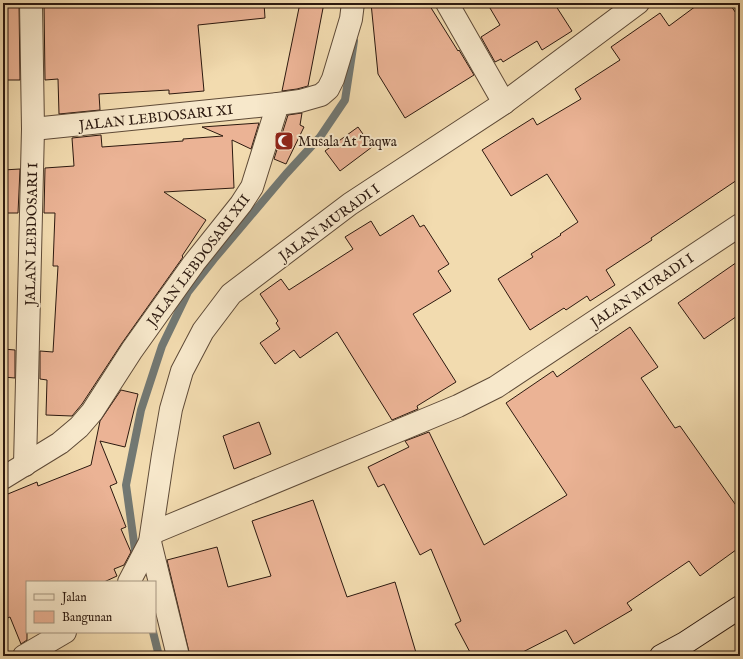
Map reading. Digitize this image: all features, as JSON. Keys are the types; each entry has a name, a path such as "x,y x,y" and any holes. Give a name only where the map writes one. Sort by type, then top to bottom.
{"street":[{"name":"JALAN LEBDOSARI I","path":"25,465 34,129 31,3"},
{"path":"278,104 300,101 321,95 328,89 334,79 345,42 351,19 353,3"},
{"path":"447,3 504,103"},
{"name":"JALAN MURADI I","path":"151,538 171,409 182,371 203,331 231,294 350,204 504,103 638,3"},
{"name":"JALAN LEBDOSARI XI","path":"34,129 278,104"},
{"name":"JALAN LEBDOSARI XII","path":"3,478 60,443 80,427 92,412 132,350 194,263 241,204 252,187 278,104"},
{"name":"JALAN MURADI I","path":"151,538 458,406 496,387 740,225"},
{"path":"134,573 151,538"},
{"path":"151,538 178,656"},
{"path":"660,656 685,643 740,607"},
{"path":"24,656 62,633"}],"building":[{"path":"3,3 19,3 20,80 3,80"},
{"path":"44,3 264,3 265,18 198,25 204,91 169,94 169,90 99,94 100,110 59,114 58,79 45,80"},
{"path":"300,3 324,3 308,86 282,91"},
{"path":"371,3 428,3 474,75 405,118 378,74"},
{"path":"487,3 554,3 572,31 542,50 537,41 503,62 501,59 495,62 481,37 500,25"},
{"path":"700,3 729,3 740,19 740,178 651,238 652,240 606,270 615,285 590,301 587,296 566,310 564,308 530,330 498,279 533,257 531,254 578,222 547,174 511,196 482,150 533,118 537,125 581,99 575,89 620,60 611,47 660,13 669,26"},
{"name":"Musala At Taqwa","path":"302,113 300,125 304,127 286,164 274,159 288,115"},
{"path":"259,123 251,149 232,140 234,188 164,192 206,220 182,256 183,257 122,343 82,404 72,416 46,415 47,380 40,379 40,351 53,352 58,266 53,266 55,213 44,213 45,168 74,166 72,138 101,135 102,147 183,141 183,139 223,136 202,127"},
{"path":"358,127 372,147 340,171 325,151"},
{"path":"20,169 18,213 3,213 3,170"},
{"path":"413,215 420,227 424,225 449,264 438,271 451,291 413,314 456,382 417,406 418,409 392,420 337,332 300,358 294,350 275,364 260,343 280,329 276,323 278,321 260,294 281,279 289,290 353,249 345,237 371,221 380,236"},
{"path":"740,260 740,314 704,339 678,303"},
{"path":"630,327 658,367 641,378 675,428 680,426 740,511 740,547 700,576 689,561 627,603 632,610 574,644 566,630 515,656 472,656 455,624 461,621 431,549 420,555 384,484 378,487 368,467 409,447 405,441 429,432 484,545 567,495 506,403 553,371 557,377"},
{"path":"3,349 15,350 15,378 3,377"},
{"path":"121,390 138,394 125,447 100,441 117,483 110,486 126,527 121,529 131,552 124,565 114,569 117,576 106,581 26,581 27,640 21,644 10,617 3,620 3,496 37,482 38,486 91,465 100,421"},
{"path":"259,422 271,454 234,469 223,436"},
{"path":"313,500 347,597 395,582 417,656 190,656 167,560 217,547 228,587 271,576 252,521"}],"waterway":[{"path":"136,557 126,485 141,410 162,346 188,292 286,174 320,137 345,100 354,41"},
{"path":"153,633 159,656"}],"place":[{"name":"Musala At Taqwa","path":"284,141"}]}
